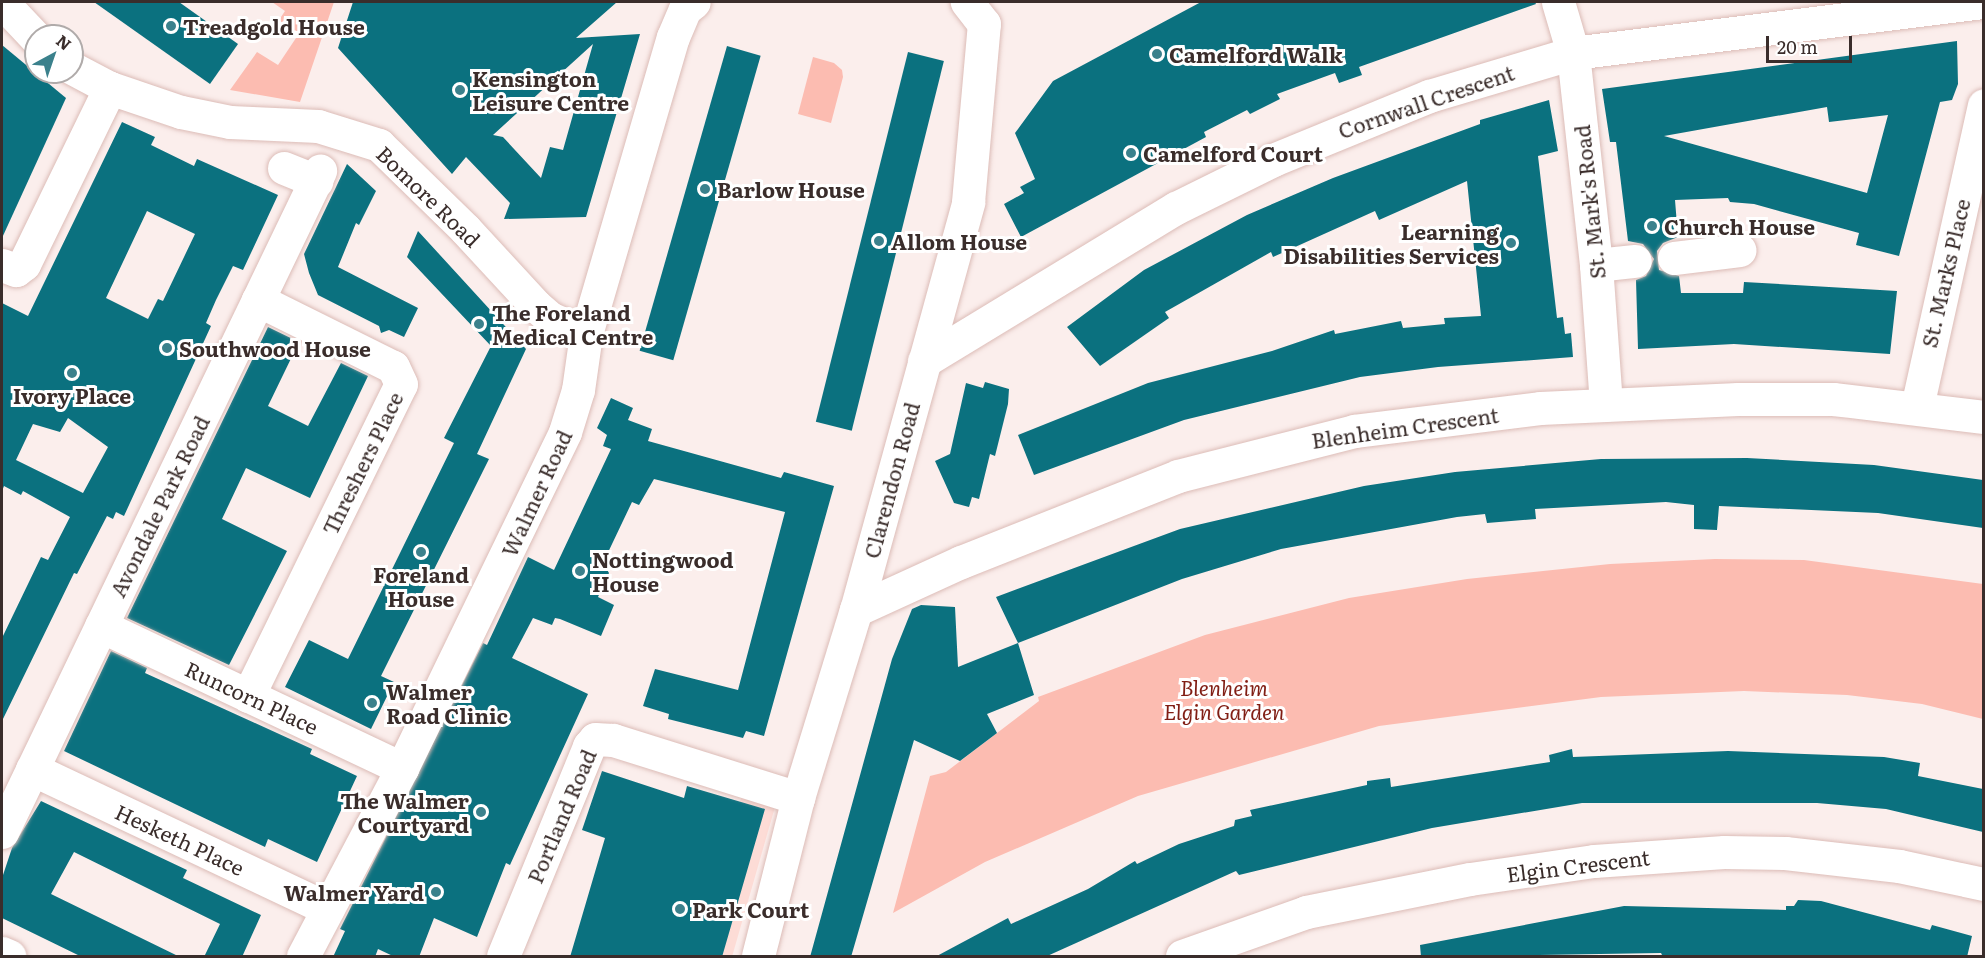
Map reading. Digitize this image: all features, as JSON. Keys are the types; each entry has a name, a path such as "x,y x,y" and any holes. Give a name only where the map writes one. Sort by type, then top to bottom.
{"street":[{"path":"2,2 24,25"},
{"name":"Walmer Road","path":"303,957 402,768 565,432 578,390 586,334 673,37 685,9 694,2"},
{"name":"Clarendon Road","path":"758,957 798,798 856,610 968,202 984,24 967,2"},
{"name":"St. Mark's Road","path":"1558,2 1573,53 1596,265 1606,405"},
{"name":"Cornwall Crescent","path":"924,361 1176,208 1272,160 1429,96 1573,53 1983,2"},
{"name":"Bomore Road","path":"84,74 110,88 199,116 278,126 318,126 379,145 465,229 536,306 550,318 586,334"},
{"path":"2,265 16,270 24,264 110,88"},
{"name":"St. Marks Place","path":"1917,407 1983,105"},
{"name":"Avondale Park Road","path":"2,832 318,176 284,168"},
{"path":"1674,258 1740,250"},
{"path":"1596,265 1635,261"},
{"name":"Threshers Place","path":"248,696 401,384 393,367 258,300"},
{"name":"Blenheim Crescent","path":"856,610 1082,512 1178,476 1293,444 1420,422 1606,405 1833,399 1917,407 1983,417"},
{"name":"Runcorn Place","path":"101,626 402,768"},
{"name":"Portland Road","path":"503,957 589,746 595,740 613,740 798,798"},
{"name":"Hesketh Place","path":"32,769 328,909"},
{"name":"Elgin Crescent","path":"1182,957 1306,912 1470,879 1594,861 1724,852 1785,853 1899,866 1983,884"},
{"path":"2,953 9,957"}],"shaded area":[{"path":"742,795 776,805 732,956 696,956"}],"green space":[{"path":"272,2 334,2 300,102 230,90 257,52 278,65 298,35 279,20 285,11"},
{"path":"813,57 834,63 842,70 843,77 831,123 798,114"},
{"name":"Blenheim Elgin Garden","path":"1715,559 1804,560 1983,584 1983,719 1922,704 1847,695 1744,691 1601,697 1379,726 1138,796 985,862 893,913 930,776 946,772 1039,701 1038,697 1205,635 1349,598 1467,579 1610,564"}],"building":[{"name":"Treadgold House","path":"94,2 179,2 238,44 210,84"},
{"name":"Kensington Leisure Centre","path":"353,2 617,2 576,38 640,34 586,217 504,219 510,203 466,157 452,174 338,48","holes":["593,44 563,150 550,147 541,178 503,137 493,135"]},
{"path":"1201,2 1535,2 1536,4 1359,67 1362,75 1339,83 1335,73 1277,94 1280,99 1250,114 1247,110 1204,132 1206,137 1021,237 1004,204 1024,193 1020,187 1035,179 1015,133 1053,81"},
{"path":"1957,41 1958,84 1952,100 1940,102 1899,256 1856,245 1859,233 1754,204 1730,202 1728,198 1675,200 1678,237 1663,243 1657,251 1659,270 1679,276 1681,293 1743,293 1744,282 1897,291 1890,354 1734,344 1638,349 1636,280 1646,276 1654,259 1643,244 1628,241 1616,142 1610,142 1602,89","holes":["1827,107 1829,122 1888,115 1867,193 1664,136"]},
{"path":"2,45 24,63 24,84 49,84 66,98 2,238"},
{"name":"Barlow House","path":"727,46 761,56 673,360 640,351"},
{"name":"Allom House","path":"908,52 944,61 852,431 816,422"},
{"path":"1549,100 1558,151 1538,156 1557,318 1563,317 1565,334 1571,333 1573,357 1438,367 1360,377 1184,420 1034,475 1018,435 1148,383 1272,351 1334,330 1335,334 1401,321 1403,328 1445,324 1444,318 1481,316 1467,181 1379,220 1375,211 1273,257 1271,252 1165,312 1169,318 1100,366 1067,327 1144,270 1247,215 1333,178 1480,124 1480,120"},
{"path":"122,122 155,137 151,145 194,166 197,159 278,195 243,270 233,266 216,300 206,323 211,326 124,516 116,512 113,519 107,516 77,574 74,573 2,721 2,638 41,557 48,560 70,517 23,491 21,495 4,486 2,491 2,303 28,316","holes":["147,211 195,234 163,301 158,299 148,319 106,298","68,418 108,447 83,493 16,460 33,424 60,432"]},
{"path":"347,164 376,191 359,225 356,223 338,267 418,308 404,337 389,330 381,333 379,326 318,295 309,273 304,254"},
{"path":"418,231 526,349 477,454 489,459 381,676 394,682 371,729 285,687 309,640 348,659 454,443 444,438 491,346 407,257"},
{"path":"268,327 299,342 268,406 308,426 341,363 368,376 310,498 246,468 222,519 287,551 229,665 127,618"},
{"path":"985,382 1009,389 1008,404 995,456 990,454 979,499 972,497 969,507 954,503 935,461 950,454 966,383 983,388"},
{"path":"611,398 633,408 628,420 652,429 648,441 781,478 784,472 834,486 764,736 746,731 743,738 668,719 669,714 643,706 655,669 738,690 785,512 654,479 639,505 632,502 603,563 609,573 598,597 614,605 601,636 560,619 555,618 552,625 533,618 512,658 588,694 510,865 506,863 477,937 434,918 419,957 395,957 378,949 375,957 333,957 345,931 340,929 483,643 487,645 528,557 554,570 611,449 603,446 607,435 597,428"},
{"path":"1747,458 1874,465 1983,480 1983,528 1878,513 1719,506 1717,530 1694,529 1694,505 1666,502 1535,509 1536,519 1487,523 1485,514 1457,517 1281,549 1182,579 1018,643 996,597 1180,529 1364,486 1455,472 1601,459"},
{"path":"921,605 955,607 958,667 1018,643 1034,695 987,714 997,733 960,761 914,740 851,957 810,957 892,659 912,609"},
{"path":"111,651 147,668 145,673 312,749 310,754 357,776 317,862 268,839 265,847 64,751"},
{"path":"1572,749 1573,757 1728,751 1884,757 1920,763 1918,776 1983,789 1983,832 1886,809 1817,803 1582,803 1432,828 1239,875 1236,871 1045,957 935,957 1008,918 1011,924 1088,889 1135,861 1137,864 1179,844 1234,826 1235,820 1252,816 1250,810 1367,785 1367,781 1390,778 1391,787 1550,762 1549,755"},
{"path":"602,771 684,798 687,786 765,809 722,957 570,957 605,838 582,830"},
{"path":"41,801 187,870 183,878 261,915 242,957 204,957 220,924 74,852 51,894 180,957 82,957 2,918 2,878 12,848"},
{"path":"1798,900 1821,901 1930,930 1932,925 1972,936 1967,957 1663,957 1661,953 1421,957 1420,945 1624,906 1786,910 1786,906 1794,906"}],"place":[{"name":"Treadgold House","path":"171,26"},
{"name":"Camelford Walk","path":"1157,54"},
{"name":"Kensington Leisure Centre","path":"460,90"},
{"name":"Camelford Court","path":"1131,153"},
{"name":"Barlow House","path":"705,189"},
{"name":"Church House","path":"1652,226"},
{"name":"Allom House","path":"879,241"},
{"name":"Learning Disabilities Services","path":"1511,243"},
{"name":"The Foreland Medical Centre","path":"479,324"},
{"name":"Southwood House","path":"167,348"},
{"name":"Ivory Place","path":"72,373"},
{"name":"Foreland House","path":"421,552"},
{"name":"Nottingwood House","path":"580,571"},
{"name":"Walmer Road Clinic","path":"372,703"},
{"name":"The Walmer Courtyard","path":"481,812"},
{"name":"Walmer Yard","path":"436,892"},
{"name":"Park Court","path":"680,909"}]}
